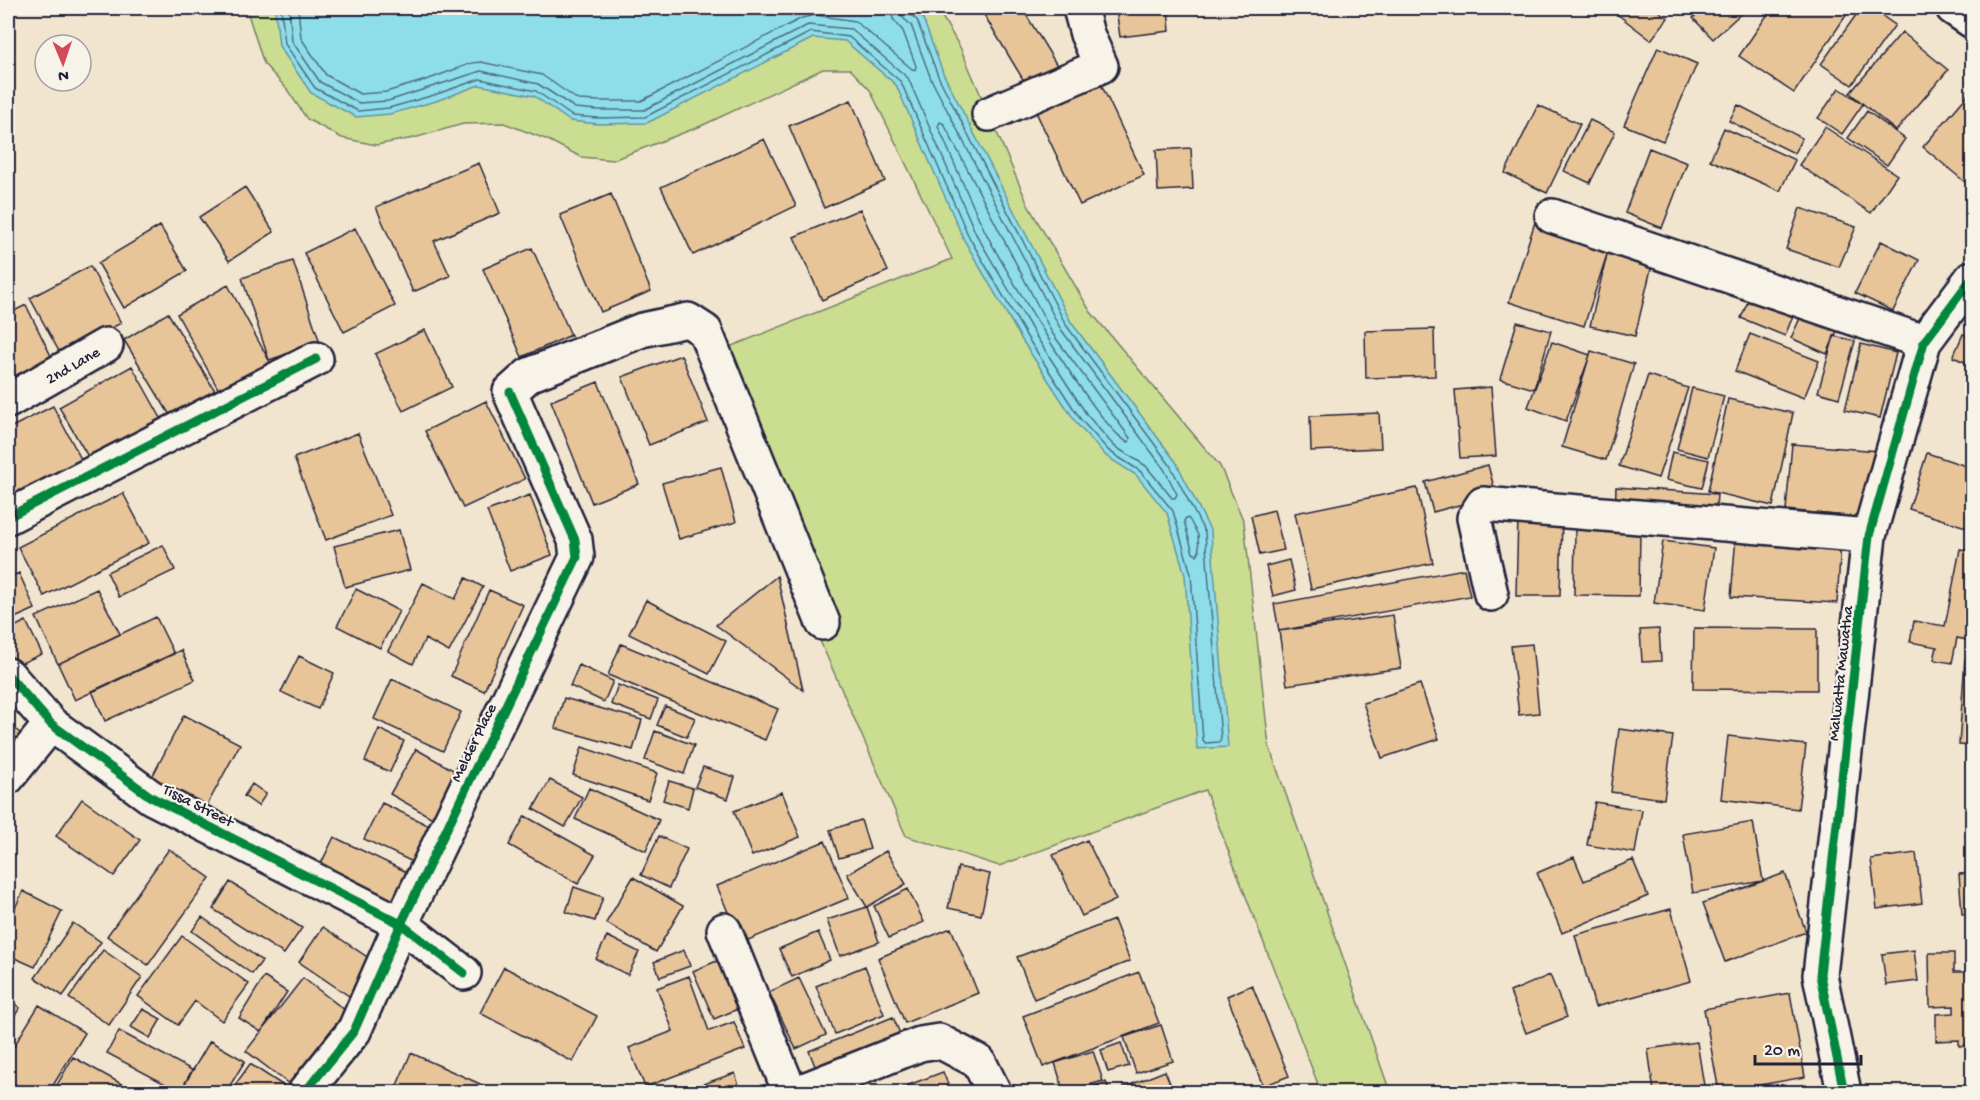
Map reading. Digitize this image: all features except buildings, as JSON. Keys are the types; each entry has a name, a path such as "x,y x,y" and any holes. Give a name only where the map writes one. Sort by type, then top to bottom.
{"street":[{"path":"989,114 1101,66 1087,34 1080,8"},
{"path":"1953,8 1972,21"},
{"path":"1552,216 1924,342"},
{"name":"Malwatta Mawatha","path":"1844,1092 1820,975 1869,536 1924,342 1972,278"},
{"name":"Melder Place","path":"305,1092 354,1031 401,924 577,557 575,540 510,392 529,375 642,330 688,320 705,331 823,623"},
{"name":"2nd Lane","path":"8,401 106,345"},
{"path":"8,517 316,359"},
{"path":"1491,594 1474,518 1483,504 1869,536"},
{"name":"Tissa Street","path":"8,675 51,724 151,796 401,924 464,973"},
{"path":"8,777 51,724"},
{"path":"724,930 790,1092"},
{"path":"799,1092 920,1044 939,1041 979,1062 994,1092"}],"green space":[{"path":"249,8 937,8 960,47 1029,207 1090,311 1220,466 1244,522 1269,746 1390,1092 1321,1092 1205,790 999,866 906,836 821,643 714,353 952,259 870,90 850,69 823,69 701,126 613,160 581,157 548,140 504,123 463,124 414,138 376,145 342,138 307,119 286,88 264,64 247,11"}],"water":[{"path":"275,8 910,8 922,16 943,73 1071,322 1176,462 1211,532 1228,747 1197,749 1185,575 1167,513 1136,475 1106,456 1077,424 1022,340 964,240 896,85 845,41 813,38 647,123 598,124 570,121 534,96 479,85 436,101 390,114 356,117 311,93 279,46"}],"cycle path":[{"path":"1844,1092 1820,975 1869,536 1924,342 1972,278"},
{"path":"8,517 316,359"},
{"path":"305,1092 354,1031 401,924 577,557 575,540 510,392"},
{"path":"8,675 51,724 151,797 401,924 464,973"}]}
